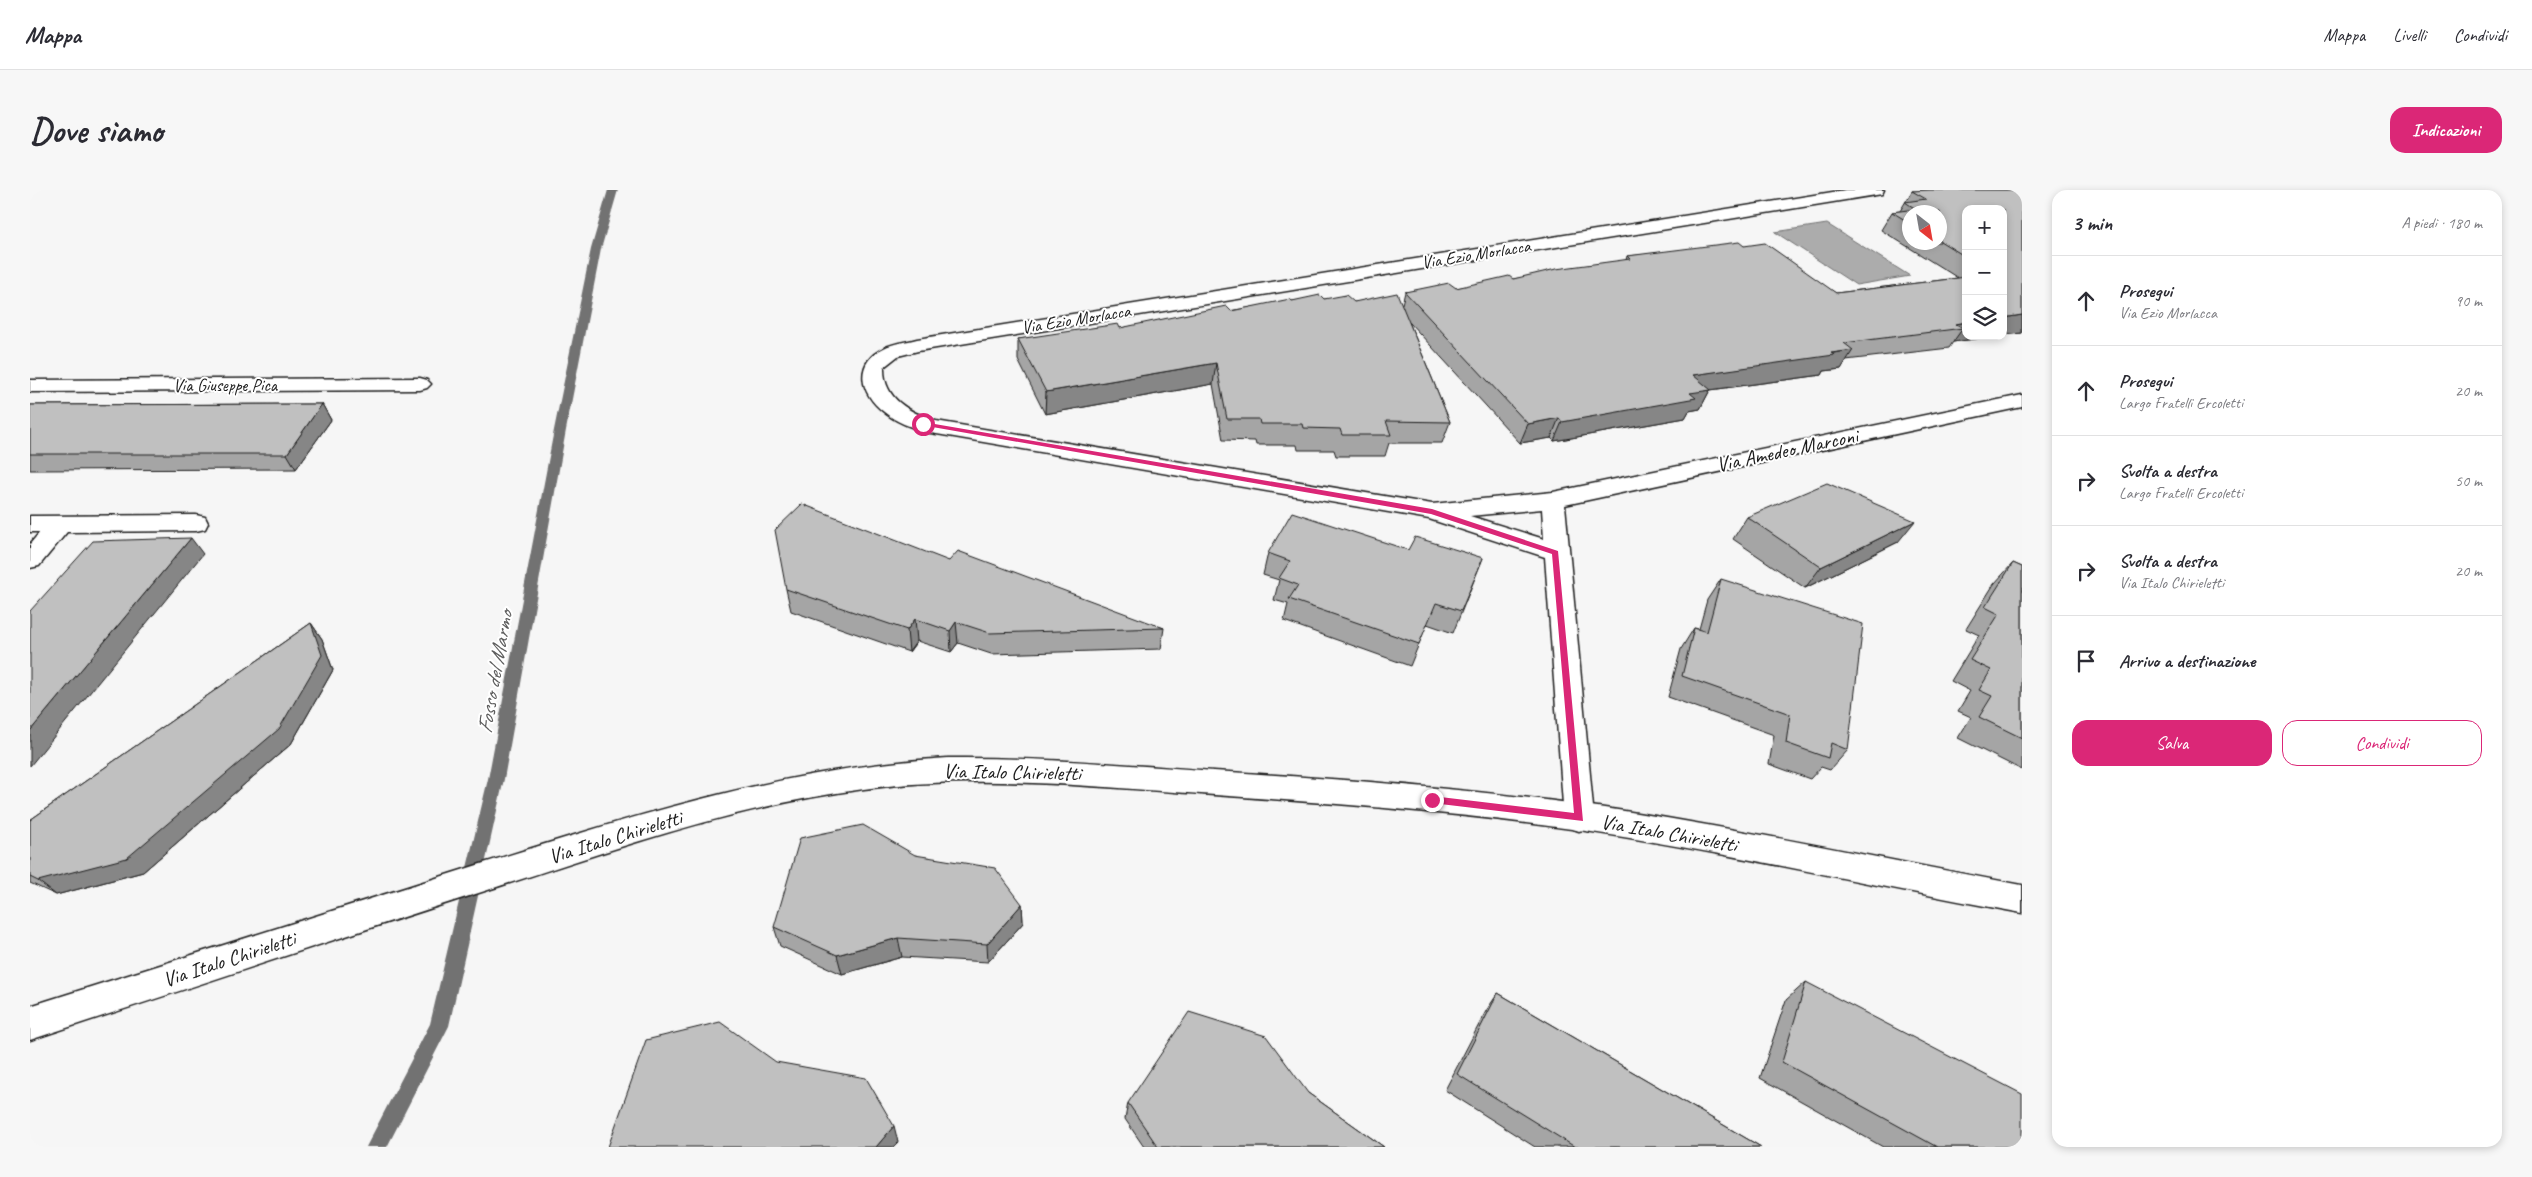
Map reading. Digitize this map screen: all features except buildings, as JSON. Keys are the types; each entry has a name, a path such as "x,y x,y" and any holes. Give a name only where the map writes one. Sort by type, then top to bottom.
{"street":[{"name":"Via Ezio Morlacca","path":"1432,512 933,427 903,416 882,400 873,382 874,365 891,352 917,344 1876,190"},
{"name":"Via Giuseppe Pica","path":"30,386 420,384"},
{"name":"Via Amedeo Marconi","path":"1432,512 1552,500 2022,401"},
{"path":"1552,500 1579,818"},
{"path":"1432,512 1556,552"},
{"path":"30,524 196,523"},
{"path":"30,560 60,524"},
{"name":"Via Italo Chirieletti","path":"30,1023 588,844 711,808 774,792 862,777 968,769 1050,771 1325,790 1481,804 1693,836 2022,899"}],"shaded area":[{"path":"1827,224 1910,276 1856,285 1775,232"}],"waterway":[{"name":"Fosso del Marmo","path":"376,1147 439,1026 496,779 560,430 596,249 613,190"}],"route":[{"path":"923,424 1432,512 1556,552 1579,818 1481,804 1432,800"}]}
